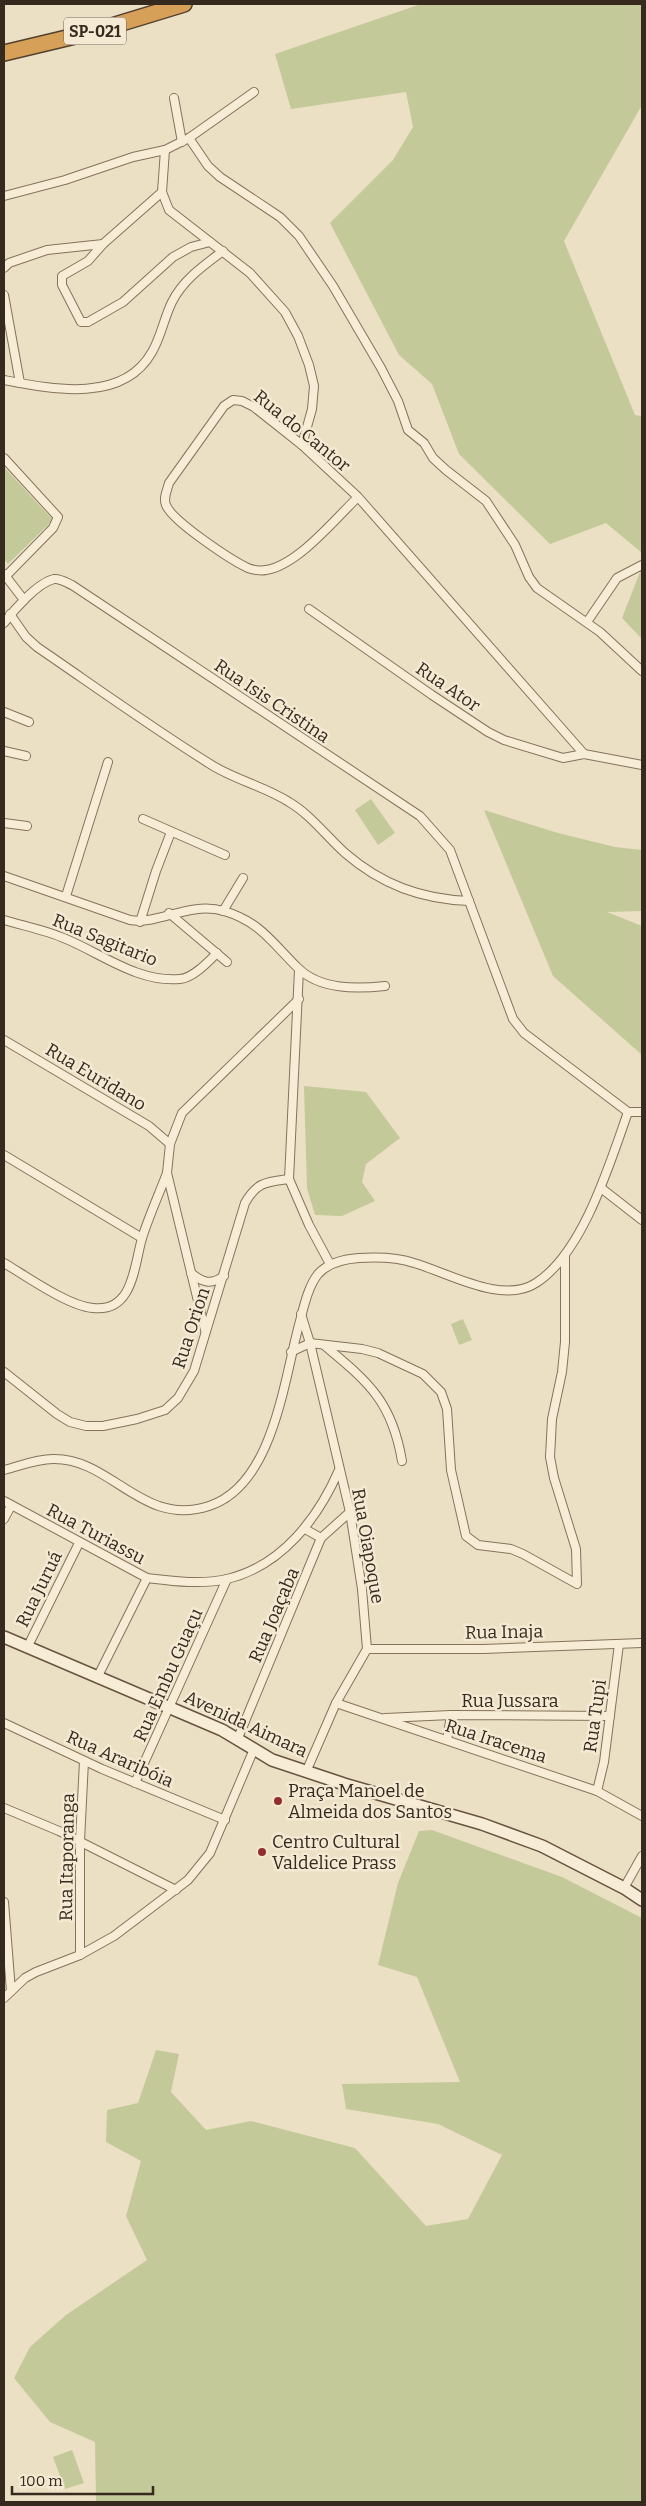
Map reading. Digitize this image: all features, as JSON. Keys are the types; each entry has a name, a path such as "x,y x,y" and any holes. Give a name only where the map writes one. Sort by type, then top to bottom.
{"highway":[{"name":"SP-021","path":"4,53 92,32 184,4"}],"main road":[{"name":"Avenida Aimara","path":"4,1638 238,1738 272,1760 306,1772 482,1824 542,1846 624,1888 642,1900"}],"street":[{"path":"4,196 65,180 134,157 166,150 185,140 254,92"},
{"path":"174,98 185,140 208,166 220,177 280,217 298,236 333,286 381,368 398,401 408,430 424,443 433,458 446,470 486,501 515,545 529,577 538,588 587,622 642,671"},
{"path":"166,150 162,192 165,203 175,216 250,273 270,293 285,312 298,336 310,365 314,386 312,409 302,445"},
{"path":"162,192 103,244 88,261 62,276 62,285 81,322 88,322 124,302 181,251 210,242"},
{"path":"4,268 9,263 47,250 103,244"},
{"path":"4,380 82,390 99,388 130,375 151,355 172,302 181,287 197,270 223,251"},
{"path":"4,294 20,383"},
{"name":"Rua do Cantor","path":"358,497 296,556 265,571 250,569 231,559 174,517 166,506 164,497 169,484 224,406 233,400 242,400 254,407 302,445 358,497 584,754"},
{"path":"4,458 58,517 53,528 5,575 24,600 4,622"},
{"path":"587,622 617,578 642,565"},
{"name":"Rua Isis Cristina","path":"24,600 54,579 72,585 420,816 450,850 470,901"},
{"name":"Rua Ator","path":"309,609 488,732 552,756 563,758 584,754 642,765"},
{"path":"10,614 26,637 37,647 210,764 290,802 306,814 346,854 378,876 416,895 440,900 470,901 514,1020 524,1033 628,1112 642,1112"},
{"path":"4,712 29,722"},
{"path":"4,751 26,756"},
{"path":"66,896 108,762"},
{"path":"143,819 226,855"},
{"path":"4,823 27,826"},
{"path":"140,922 171,832"},
{"path":"4,876 140,922 169,913 198,909 223,911 265,932 299,970 315,979 346,989 385,986"},
{"path":"223,911 243,878"},
{"path":"169,913 227,962"},
{"name":"Rua Sagitario","path":"4,920 65,938 108,960 152,977 182,979 202,968 217,954"},
{"path":"299,970 289,1180 308,1225 330,1264"},
{"path":"4,1263 75,1303 92,1308 108,1308 118,1302 129,1289 136,1273 142,1238 167,1173 170,1144 182,1113 299,999"},
{"name":"Rua Euridano","path":"4,1040 149,1126 170,1144"},
{"path":"4,1470 34,1461 53,1459 68,1461 83,1465 163,1509 179,1511 210,1506 234,1495 250,1477 272,1432 301,1314 311,1287 318,1275 330,1264 344,1259 389,1258 412,1262 498,1291 515,1291 535,1284 565,1255 601,1188 628,1112"},
{"path":"4,1155 142,1238"},
{"path":"167,1173 205,1330"},
{"name":"Rua Orion","path":"4,1372 70,1422 103,1426 137,1419 165,1410 178,1398 194,1371 205,1330 224,1276 244,1203 252,1190 264,1183 289,1180"},
{"path":"601,1188 642,1220"},
{"path":"291,1352 310,1343 362,1349 378,1353 423,1374 434,1383 447,1409 451,1470 466,1536 478,1545 511,1549 523,1554 577,1584 576,1549 554,1478 550,1457 552,1419 562,1372 565,1342 565,1255"},
{"name":"Rua Orion","path":"191,1273 203,1282 210,1283 224,1276"},
{"name":"Rua Oiapoque","path":"301,1314 310,1343 350,1512 362,1589 367,1649"},
{"path":"325,1346 370,1386 392,1424 399,1443 402,1461"},
{"name":"Rua Turiassu","path":"7,1503 147,1578 172,1582 227,1579 268,1560 305,1530 326,1499 339,1470"},
{"path":"4,1519 7,1503"},
{"name":"Rua Joaçaba","path":"238,1738 321,1538 350,1512"},
{"path":"305,1530 321,1538"},
{"name":"Rua Juruá","path":"27,1648 79,1543"},
{"path":"97,1678 147,1578"},
{"name":"Rua Embu Guaçu","path":"135,1783 227,1579"},
{"name":"Rua Inaja","path":"367,1649 483,1649 642,1643"},
{"name":"Rua Tupi","path":"597,1791 610,1716 619,1644"},
{"path":"306,1772 336,1703 367,1649"},
{"name":"Rua Iracema","path":"336,1703 597,1791 642,1816"},
{"path":"447,1740 451,1715"},
{"name":"Rua Jussara","path":"379,1719 451,1715 610,1716"},
{"name":"Rua Araribóia","path":"4,1723 84,1761 225,1820"},
{"path":"4,1998 36,1972 80,1955 114,1936 176,1890 201,1867 225,1820 254,1749"},
{"name":"Rua Itaporanga","path":"80,1955 80,1841 84,1761"},
{"path":"4,1808 80,1841 176,1890"},
{"path":"624,1888 642,1856"},
{"path":"4,1902 11,1991"}],"green space":[{"path":"421,4 642,4 642,105 564,241 635,415 642,416 642,553 606,523 550,544 459,454 432,384 399,355 330,223 393,160 413,127 406,92 291,109 275,54"},
{"path":"4,467 53,520 8,564 4,559"},
{"path":"642,567 642,639 622,618"},
{"path":"371,799 395,833 378,845 355,810"},
{"path":"484,810 558,833 615,847 642,850 642,911 607,912 642,926 642,1055 553,976"},
{"path":"304,1086 366,1092 400,1138 366,1164 362,1182 375,1201 342,1216 315,1215 307,1188"},
{"path":"463,1319 472,1340 459,1345 451,1324"},
{"path":"432,1830 562,1877 642,1918 642,2502 96,2502 95,2442 50,2422 14,2378 30,2347 66,2315 147,2260 126,2216 141,2161 106,2142 107,2110 138,2103 156,2050 179,2054 171,2092 206,2130 251,2121 355,2148 426,2226 468,2219 502,2155 438,2124 346,2109 342,2084 460,2082 417,1977 378,1965 398,1883 419,1831"},
{"path":"72,2450 84,2483 65,2489 53,2457"}],"place":[{"name":"Praça Manoel de Almeida dos Santos","path":"278,1801"},
{"name":"Centro Cultural Valdelice Prass","path":"262,1852"}]}
